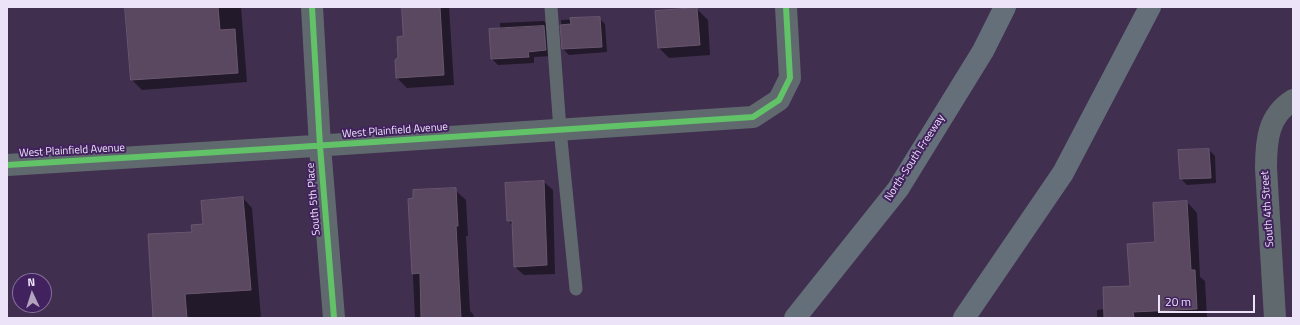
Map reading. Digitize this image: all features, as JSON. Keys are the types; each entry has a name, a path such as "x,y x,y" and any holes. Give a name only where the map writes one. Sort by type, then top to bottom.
{"highway":[{"name":"North-South Freeway","path":"795,318 898,189 983,51 1005,7"},
{"path":"964,318 1063,173 1150,7"}],"street":[{"name":"South 5th Place","path":"312,7 320,146 334,318"},
{"name":"West Plainfield Avenue","path":"7,165 753,117 779,100 790,78 786,7"},
{"name":"South 4th Street","path":"1276,318 1266,168 1266,147 1268,131 1274,120 1289,102"}],"lane":[{"path":"551,7 560,130 576,289"}],"building":[{"path":"125,7 218,7 220,30 235,29 238,73 131,80"},
{"path":"402,7 440,7 444,75 396,78 395,60 398,57 397,37 403,36"},
{"path":"697,8 700,45 658,48 655,11"},
{"path":"600,17 602,47 562,49 560,25 571,24 570,18"},
{"path":"544,26 546,50 528,52 529,57 491,59 489,29"},
{"path":"1209,149 1211,178 1180,179 1178,150"},
{"path":"544,181 547,265 514,267 512,221 507,221 505,183"},
{"path":"456,188 458,226 456,226 461,318 421,318 420,273 412,274 408,199 413,198 413,190"},
{"path":"243,197 251,290 185,294 187,318 153,318 148,234 192,232 191,225 203,224 201,201"},
{"path":"1187,201 1191,270 1195,270 1197,309 1133,312 1134,318 1104,318 1103,287 1130,286 1127,244 1155,242 1153,203"}],"cycle path":[{"path":"312,7 320,146 334,318"},
{"path":"7,165 753,117 779,100 790,78 786,7"}]}
